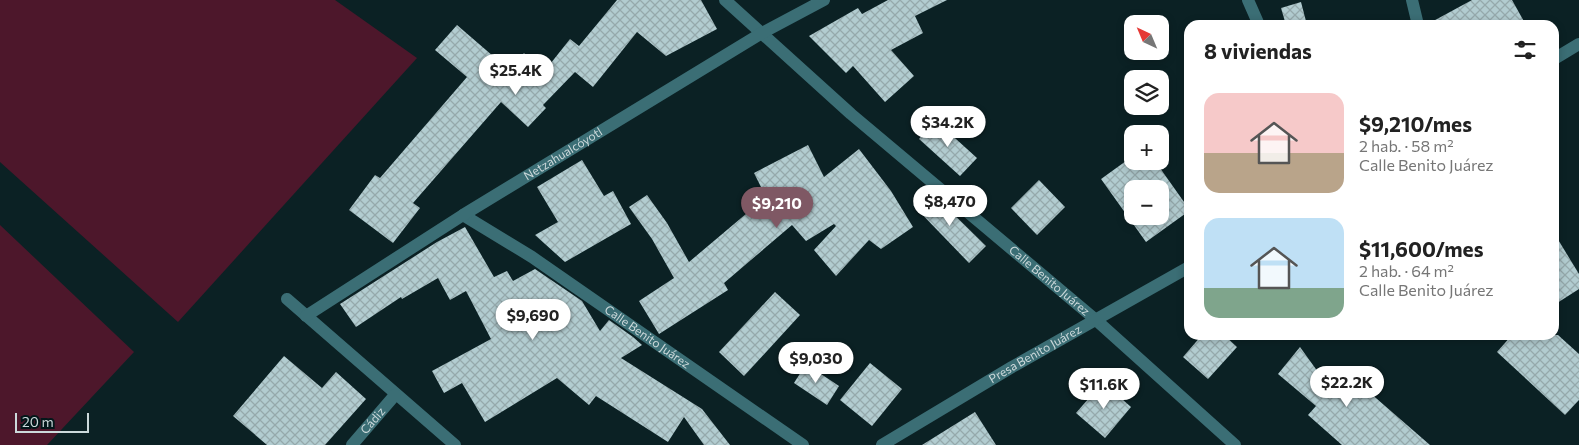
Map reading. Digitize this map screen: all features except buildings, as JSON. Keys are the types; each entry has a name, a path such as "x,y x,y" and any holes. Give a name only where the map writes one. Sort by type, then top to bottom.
{"street":[{"name":"Calle Benito Juárez","path":"725,0 851,114 1096,320 1235,445"},
{"name":"Netzahualcóyotl","path":"306,316 463,215 762,33 824,0"},
{"path":"1248,0 1257,20"},
{"path":"1412,0 1417,20"},
{"path":"1559,56 1579,44"},
{"name":"Calle Benito Juárez","path":"463,215 532,257 803,445"},
{"name":"Presa Benito Juárez","path":"882,445 1184,270"},
{"path":"287,299 394,395 455,445"},
{"name":"Cádiz","path":"352,445 394,395"}],"shaded area":[{"path":"0,0 335,0 417,58 178,322 0,162"},
{"path":"0,225 134,352 47,445 0,445"}]}
